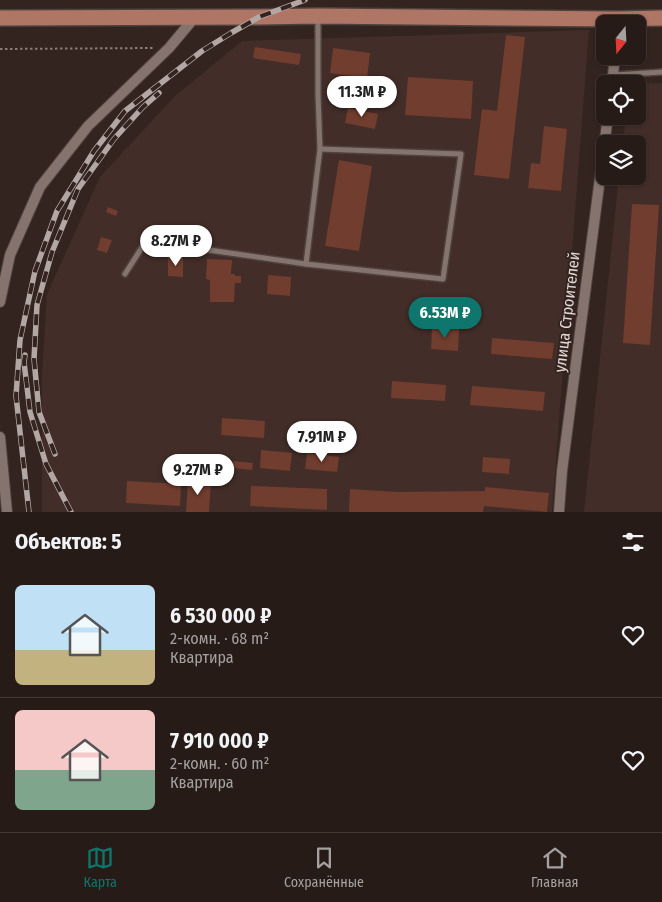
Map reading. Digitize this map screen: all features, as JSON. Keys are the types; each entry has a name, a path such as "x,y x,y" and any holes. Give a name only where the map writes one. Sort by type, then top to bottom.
{"main road":[{"path":"0,18 318,16 596,21"},
{"path":"646,19 662,18"}],"street":[{"path":"0,302 10,255 40,187 88,126 169,48 195,17"},
{"name":"улица Строителей","path":"559,512 562,471 607,125"},
{"path":"0,437 7,512"}],"lane":[{"path":"306,264 320,149 318,16"},
{"path":"644,75 662,72"},
{"path":"125,274 146,240 306,264 443,279 461,154 320,149"}],"path":[{"path":"0,49 169,48"}],"shaded area":[{"path":"589,30 552,512 42,512 42,375 47,294 100,177 175,96 242,41"},
{"path":"662,83 662,512 584,512 618,185 646,185 646,135 624,135 625,125 646,125 646,84"}],"building":[{"path":"506,35 525,37 509,179 474,175 482,109 497,111"},
{"path":"255,47 301,54 299,65 253,58"},
{"path":"333,48 370,53 367,78 330,73"},
{"path":"408,77 473,81 471,119 405,115"},
{"path":"348,108 378,114 375,129 345,123"},
{"path":"544,126 567,129 561,191 528,188 531,163 540,164"},
{"path":"339,160 372,166 359,251 325,246"},
{"path":"632,204 659,205 650,345 623,343"},
{"path":"108,207 118,211 116,216 106,212"},
{"path":"101,237 112,240 107,253 97,250"},
{"path":"168,257 183,257 183,277 168,276"},
{"path":"207,259 232,260 231,274 241,276 241,283 235,283 234,302 210,302 210,280 206,279"},
{"path":"268,275 291,277 290,296 267,294"},
{"path":"432,327 459,328 458,351 431,349"},
{"path":"492,338 554,343 552,359 491,354"},
{"path":"392,381 446,385 445,401 391,398"},
{"path":"472,386 545,392 543,411 470,405"},
{"path":"222,418 265,421 264,438 221,435"},
{"path":"261,450 292,453 290,471 260,468"},
{"path":"307,453 339,457 337,472 305,469"},
{"path":"483,457 510,459 509,474 482,472"},
{"path":"233,461 253,463 252,470 233,468"},
{"path":"188,480 211,482 209,512 186,512"},
{"path":"127,481 181,484 180,506 126,503"},
{"path":"251,486 327,489 327,510 250,506"},
{"path":"485,487 549,493 547,512 484,506 483,512 349,512 350,489 398,492 485,491"}],"railway":[{"path":"29,512 16,396 20,340 35,271 57,211 94,151 125,111 202,51 231,33 259,17 305,0"},
{"path":"55,454 39,412 34,359 37,305 52,252 78,189 114,139 143,107 159,93"},
{"path":"25,355 24,362 30,412 46,464 71,512"}]}
